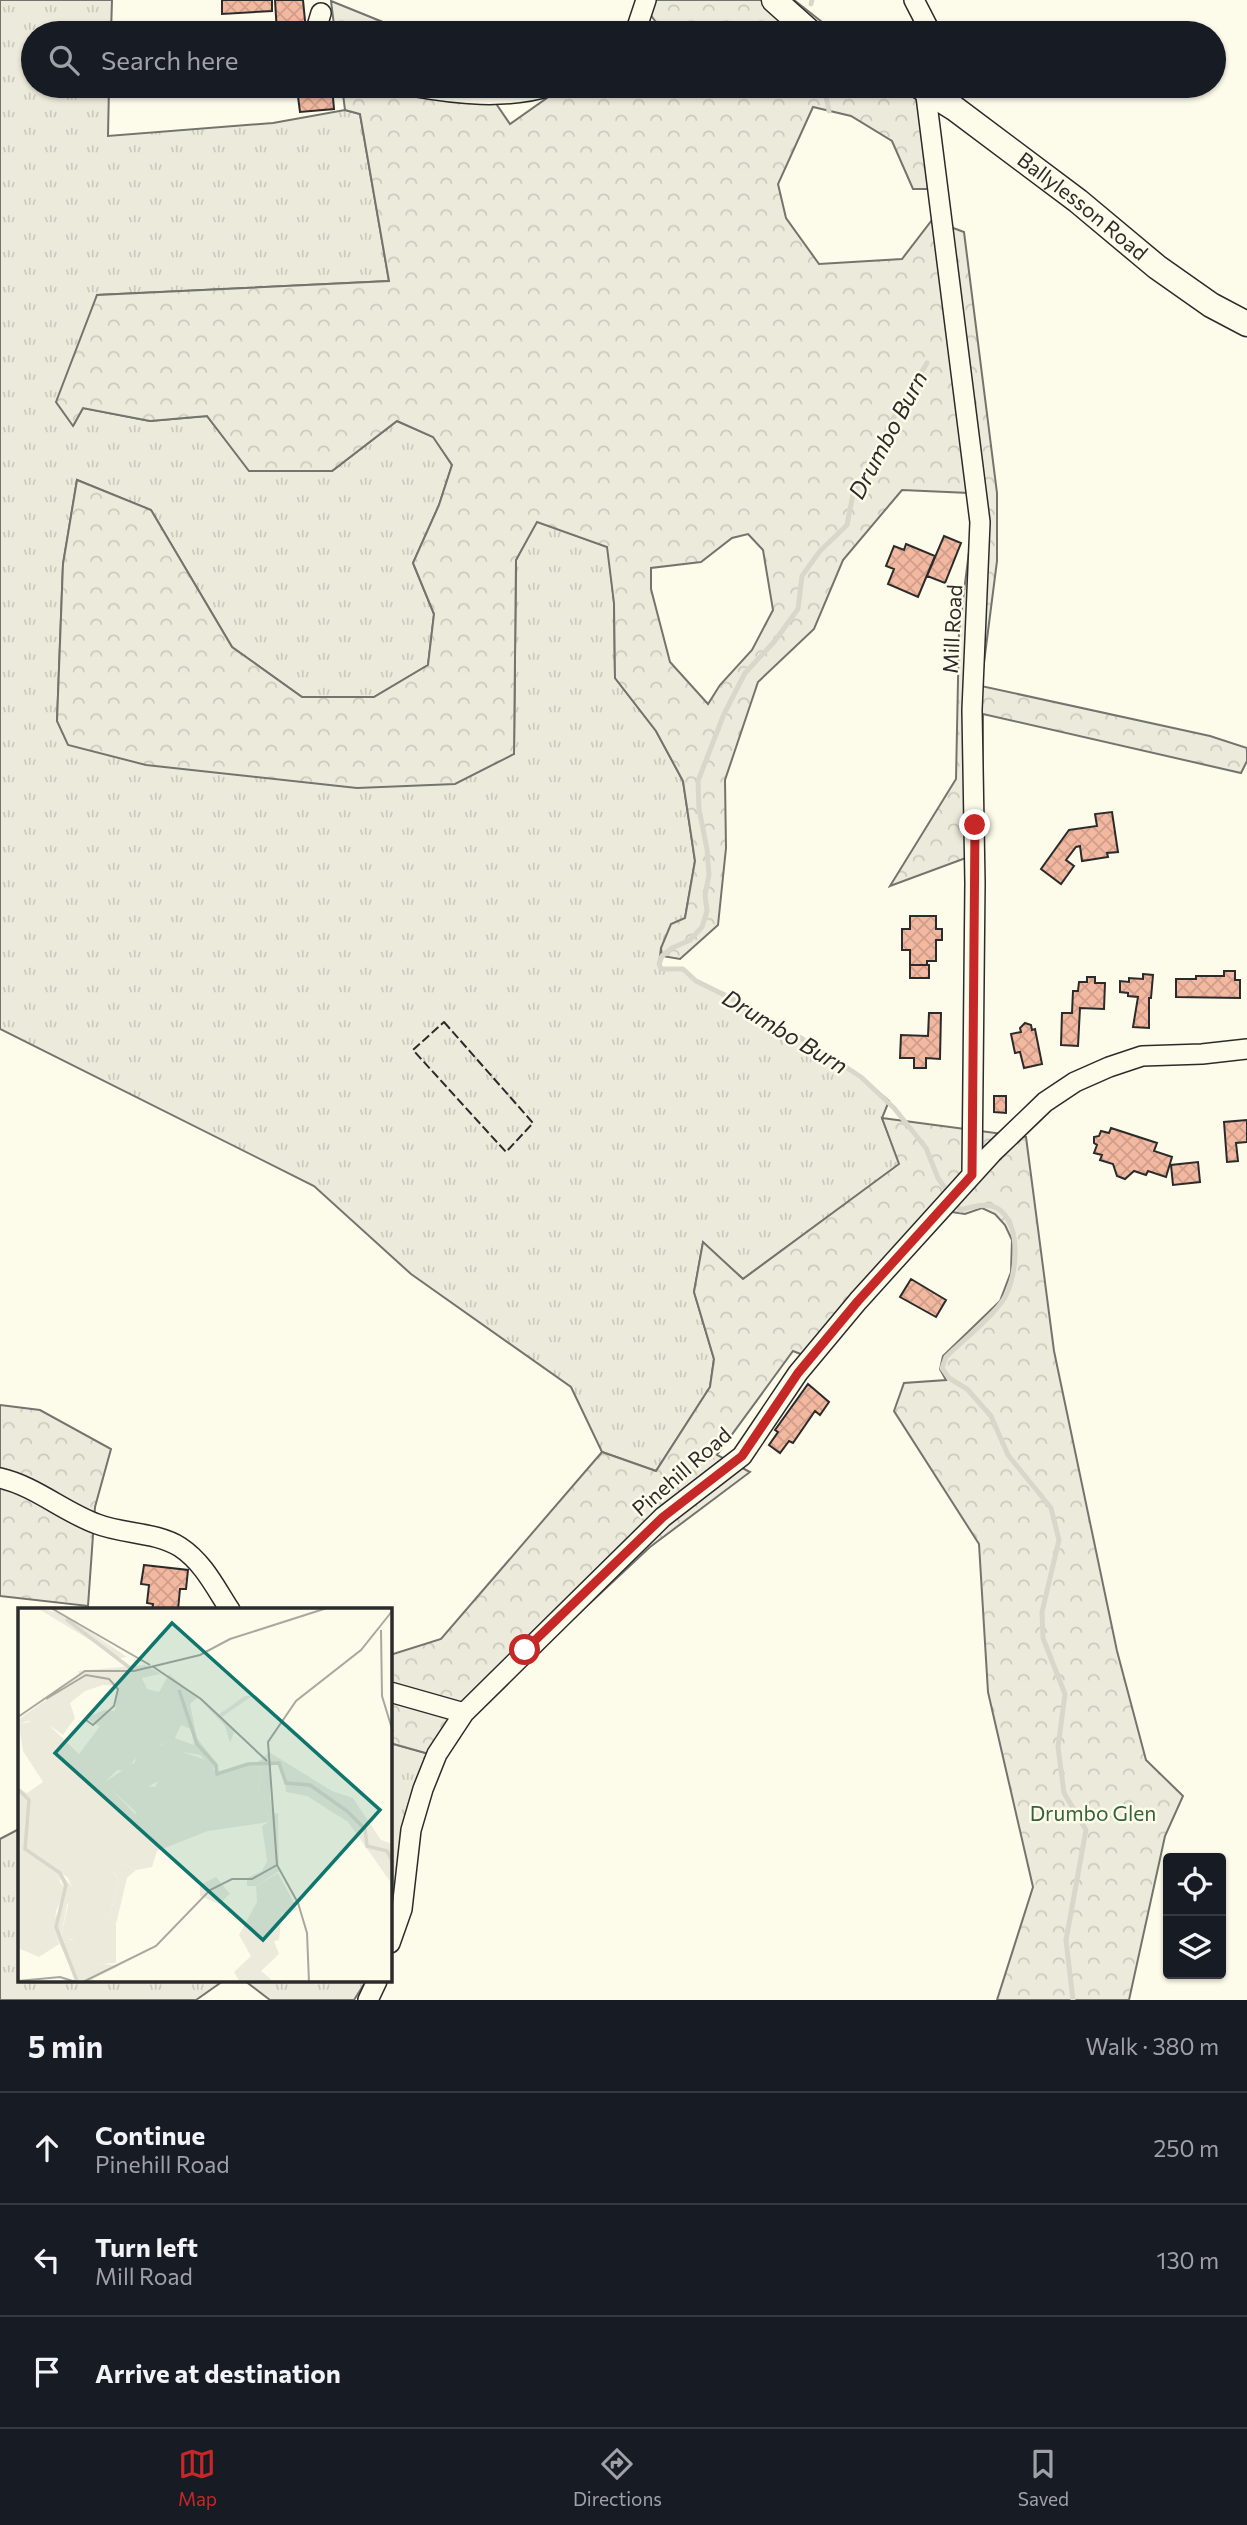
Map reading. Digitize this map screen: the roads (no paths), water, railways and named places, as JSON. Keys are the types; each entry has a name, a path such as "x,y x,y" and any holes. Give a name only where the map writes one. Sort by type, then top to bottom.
{"main road":[{"path":"774,0 798,21"},
{"name":"Ballylesson Road","path":"939,98 1078,201 1157,267 1211,305 1247,324"}],"street":[{"path":"639,21 646,0"},
{"path":"914,0 925,21"},
{"path":"319,21 321,13"},
{"name":"Mill Road","path":"923,98 980,522 972,710 975,883 966,1182"},
{"name":"Pinehill Road","path":"392,1937 402,1909 411,1830 423,1789 437,1755 464,1713 663,1517 742,1456 798,1373 945,1205 1023,1122 1045,1102 1075,1082 1142,1056 1247,1049"},
{"path":"0,1478 15,1482 97,1524 179,1546 200,1563 229,1608"},
{"path":"392,1693 464,1713"},
{"path":"368,2000 377,1982"}],"waterway":[{"name":"Drumbo Burn","path":"811,4 812,0"},
{"name":"Drumbo Burn","path":"826,98 829,111"},
{"name":"Drumbo Burn","path":"927,363 888,427 874,463 853,494 847,525 820,551 802,576 798,609 774,642 745,673 724,714 698,781 699,809 709,875 705,895 707,911 702,927 690,940 662,956 659,964 661,969 683,969 696,981 737,1001 767,1027 801,1038 861,1077 894,1108 926,1148 938,1178 949,1194"},
{"name":"Drumbo Burn","path":"955,1202 960,1210 974,1206 993,1206 1006,1216 1014,1240 1014,1268 1007,1294 1001,1303 946,1357 942,1368 949,1378 967,1389 991,1416 1008,1455 1051,1508 1059,1540 1042,1612 1043,1638 1065,1694 1058,1747 1064,1793 1086,1830 1066,1940 1073,2000"}],"park label":[{"name":"Drumbo Glen","path":"1093,1814"}]}
